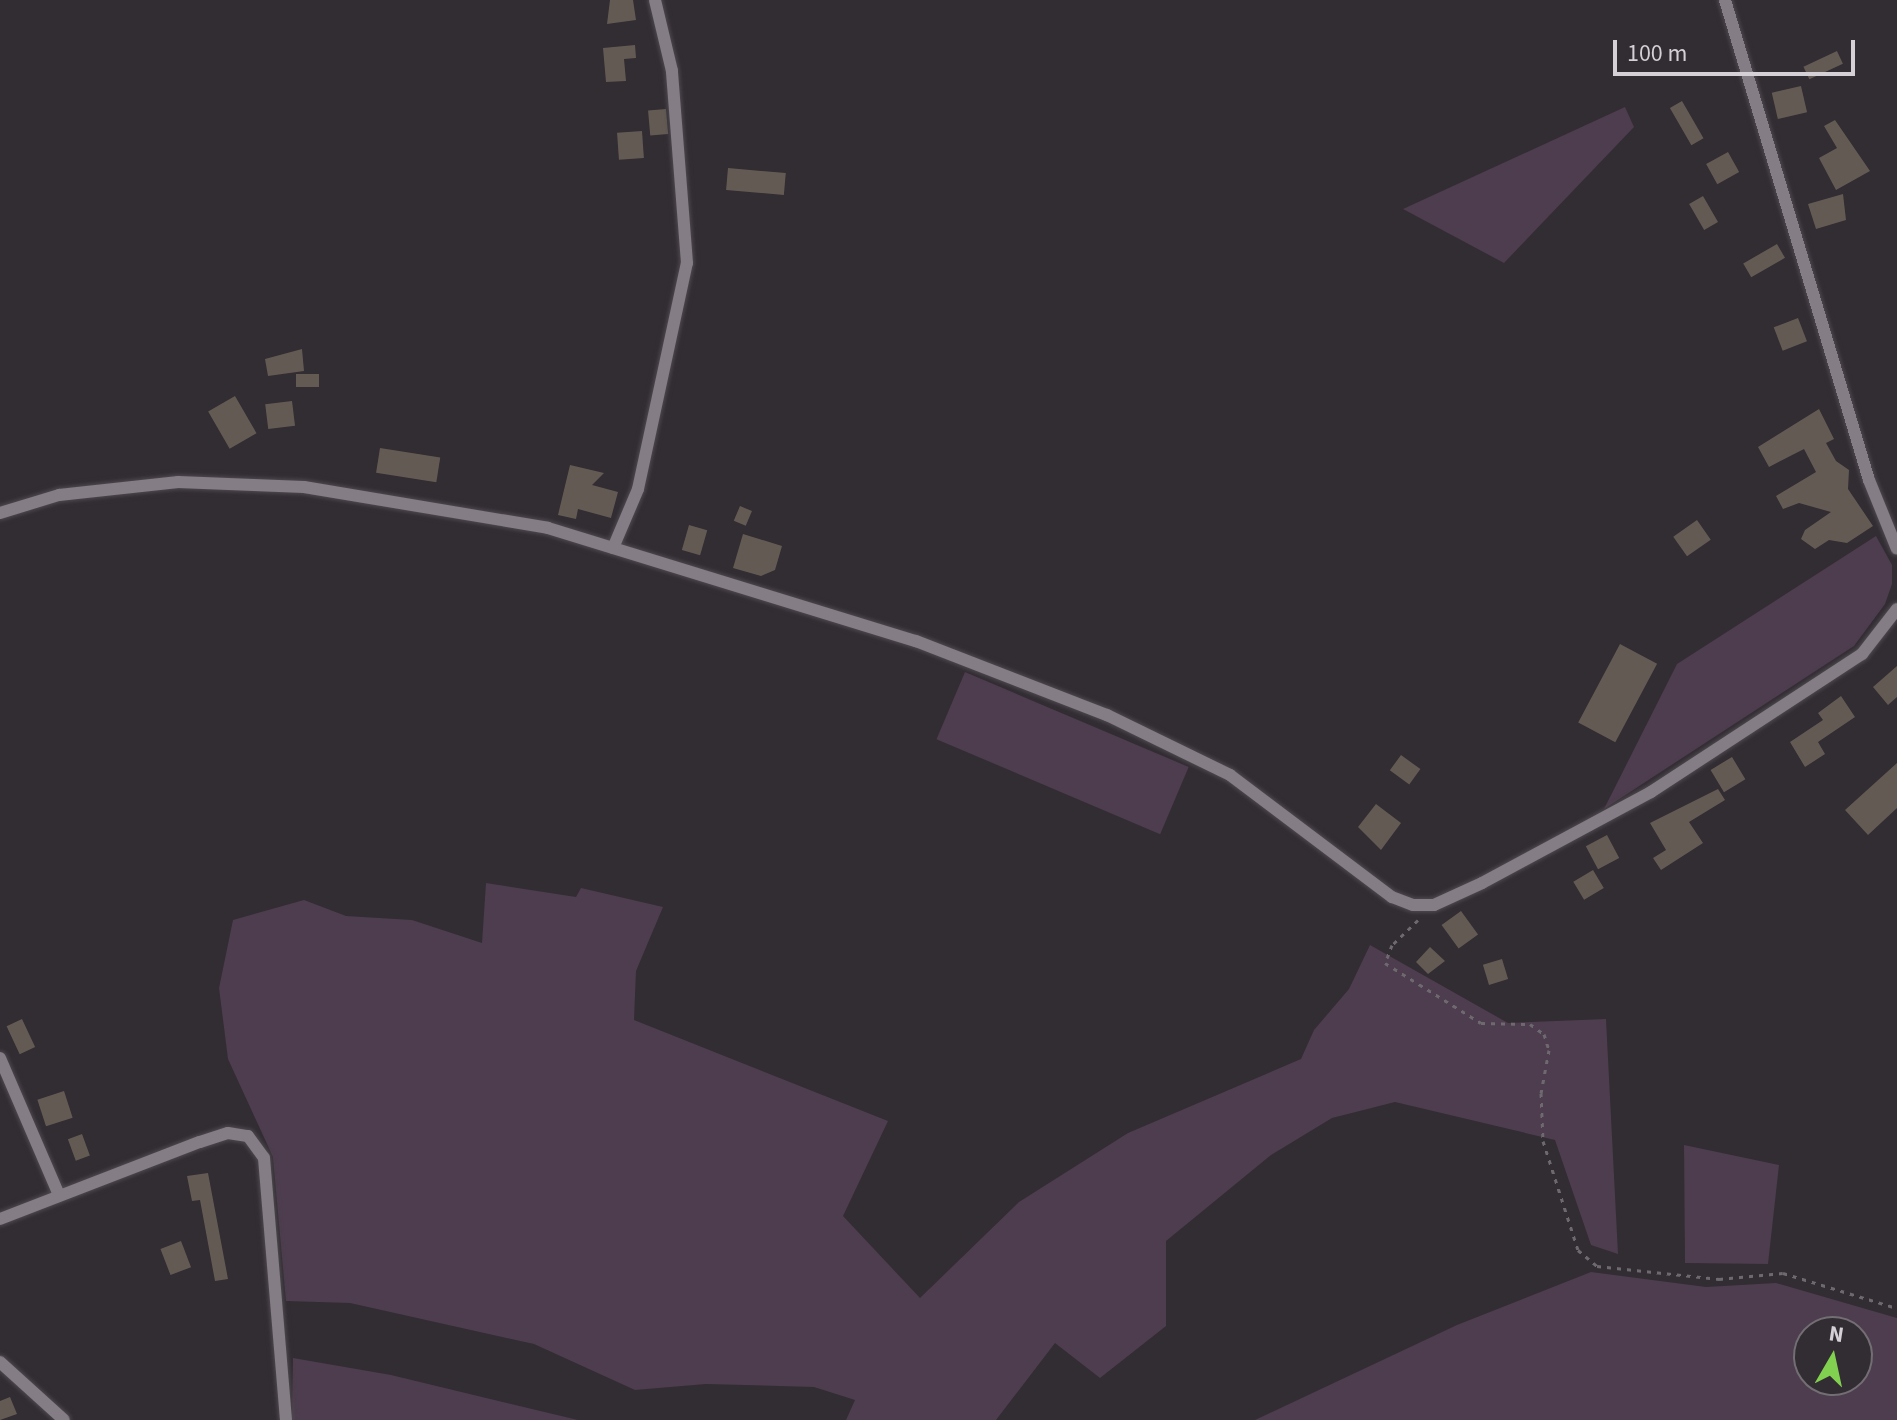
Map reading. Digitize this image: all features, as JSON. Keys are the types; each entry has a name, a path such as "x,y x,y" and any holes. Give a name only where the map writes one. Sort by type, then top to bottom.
{"street":[{"path":"613,548 638,489 687,263 674,85 655,0"},
{"path":"1725,0 1869,480 1897,549"},
{"path":"0,513 59,495 178,482 304,487 548,528 916,641 1107,715 1230,775 1392,897 1413,905 1434,905 1651,792 1862,654 1897,609"},
{"path":"0,1058 59,1195"},
{"path":"0,1219 228,1133 255,1142 264,1158 286,1420"},
{"path":"0,1362 64,1420"}],"path":[{"path":"1434,905 1392,945 1385,963 1481,1023 1530,1024 1544,1034 1549,1050 1541,1093 1543,1141 1578,1250 1597,1266 1719,1279 1783,1273 1897,1308"}],"shaded area":[{"path":"1625,107 1634,127 1504,263 1403,209"},
{"path":"1876,536 1892,565 1892,584 1885,604 1854,646 1604,809 1677,664"},
{"path":"965,672 1189,767 1160,834 936,739"},
{"path":"486,883 576,897 581,888 663,907 636,971 634,1020 888,1121 843,1216 920,1298 1019,1202 1128,1133 1301,1059 1314,1030 1349,989 1370,945 1508,1023 1606,1019 1618,1254 1591,1245 1555,1140 1395,1102 1332,1118 1271,1155 1166,1241 1166,1326 1100,1378 1055,1343 996,1420 846,1420 855,1400 814,1387 706,1384 635,1390 534,1344 350,1303 286,1301 273,1157 228,1059 219,988 233,920 304,900 346,916 412,920 482,943"},
{"path":"1684,1145 1779,1165 1768,1264 1685,1263"},
{"path":"1591,1272 1706,1287 1776,1283 1897,1318 1897,1420 1255,1420 1457,1325"},
{"path":"293,1358 391,1375 578,1420 292,1420"}],"building":[{"path":"610,0 633,0 636,20 607,24"},
{"path":"635,45 636,58 624,59 626,81 606,82 603,48"},
{"path":"1837,51 1843,64 1809,79 1803,67"},
{"path":"1801,86 1807,112 1778,119 1772,93"},
{"path":"1682,101 1704,138 1691,145 1670,108"},
{"path":"666,109 668,134 650,135 648,111"},
{"path":"1835,120 1870,171 1836,190 1819,158 1837,148 1824,126"},
{"path":"642,131 644,158 619,160 617,133"},
{"path":"1728,152 1739,172 1717,184 1706,164"},
{"path":"728,168 786,173 784,195 726,190"},
{"path":"1843,194 1846,220 1816,229 1808,204"},
{"path":"1703,196 1718,222 1704,230 1689,204"},
{"path":"1777,244 1785,258 1751,277 1743,264"},
{"path":"1798,318 1807,341 1783,351 1774,327"},
{"path":"302,349 304,371 268,376 265,359"},
{"path":"296,374 319,374 319,387 296,387"},
{"path":"235,396 256,433 230,449 208,412"},
{"path":"292,401 295,426 268,429 265,404"},
{"path":"1819,409 1834,439 1826,443 1836,461 1849,470 1848,489 1873,526 1847,543 1829,540 1815,549 1801,539 1805,530 1831,512 1799,503 1783,509 1776,496 1816,472 1804,449 1769,467 1758,447"},
{"path":"380,448 440,458 436,482 376,473"},
{"path":"570,465 604,473 592,485 618,492 611,518 578,509 576,519 558,515"},
{"path":"740,506 752,511 746,526 734,521"},
{"path":"1697,520 1711,540 1687,556 1673,537"},
{"path":"689,525 707,530 700,555 682,550"},
{"path":"743,534 782,546 775,570 761,576 733,568"},
{"path":"1620,644 1657,664 1615,742 1578,723"},
{"path":"1897,666 1897,697 1888,705 1873,687"},
{"path":"1841,696 1855,717 1818,742 1825,754 1805,767 1790,742 1823,720 1818,713"},
{"path":"1401,755 1420,769 1409,784 1390,770"},
{"path":"1732,757 1745,779 1724,792 1711,770"},
{"path":"1897,763 1897,808 1868,835 1845,810"},
{"path":"1718,789 1725,800 1689,822 1703,843 1661,870 1653,858 1666,850 1650,823"},
{"path":"1376,804 1401,823 1381,850 1358,827"},
{"path":"1607,835 1619,858 1598,869 1586,846"},
{"path":"1593,870 1604,888 1584,900 1573,882"},
{"path":"1461,911 1478,934 1459,949 1442,925"},
{"path":"1430,947 1445,961 1428,974 1416,962"},
{"path":"1502,959 1508,979 1489,985 1483,965"},
{"path":"22,1019 35,1047 20,1054 7,1026"},
{"path":"64,1091 73,1118 46,1126 37,1100"},
{"path":"82,1134 90,1156 76,1161 68,1139"},
{"path":"208,1173 228,1279 215,1281 200,1200 192,1201 187,1176"},
{"path":"181,1241 191,1267 170,1275 160,1249"},
{"path":"10,1397 17,1414 0,1420 0,1401"}]}
